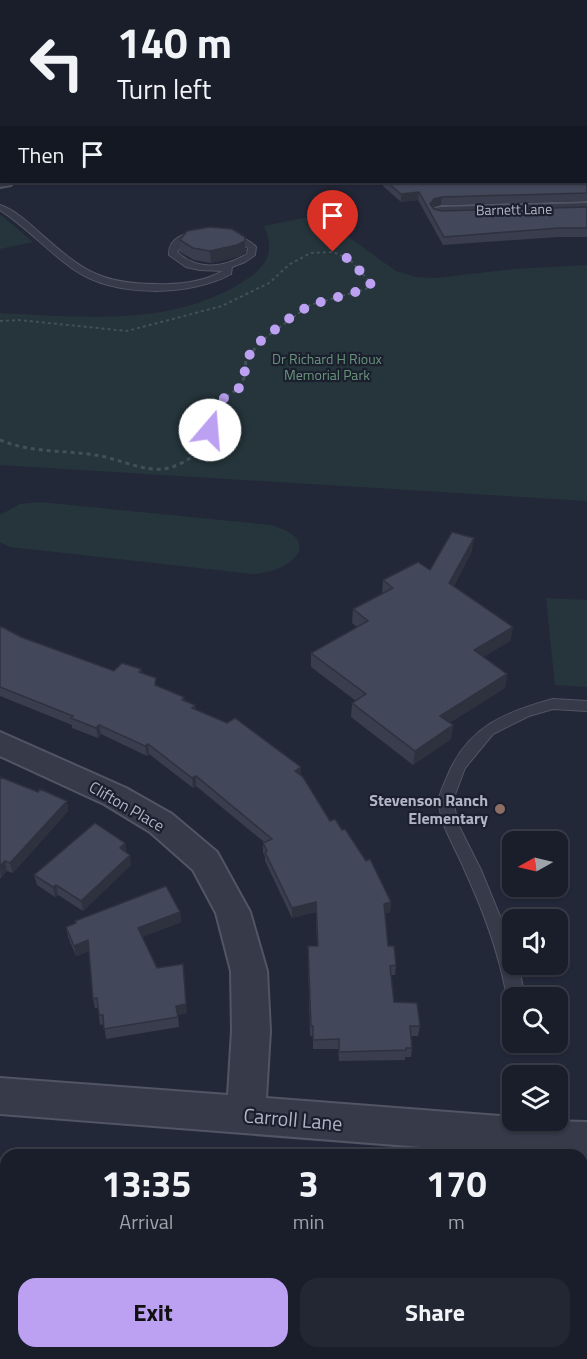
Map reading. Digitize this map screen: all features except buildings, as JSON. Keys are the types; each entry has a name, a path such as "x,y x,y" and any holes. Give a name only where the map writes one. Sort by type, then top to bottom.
{"street":[{"name":"Barnett Lane","path":"441,212 587,208"},
{"name":"Clifton Place","path":"0,743 115,796 161,823 205,861 233,912 249,971 251,1031 246,1114"},
{"name":"Carroll Lane","path":"0,1096 66,1103 246,1114 587,1141"}],"lane":[{"path":"0,207 30,226 80,270 104,281 139,286 179,286 217,279 228,272 227,266"},
{"path":"216,233 245,240 252,247 251,255 242,262 227,266 209,268 178,261 172,253 174,246 184,239 199,234 216,233"},
{"path":"513,987 507,954 473,870 450,824 446,800 459,766 488,730 524,712 553,704 587,706"}],"path":[{"path":"0,321 19,320 127,331 222,306 269,283 290,264 311,253 333,252 349,259 371,283 366,289 310,305 257,344 246,360 244,378 239,388 220,401 212,415 208,446 189,458 164,469 97,455 44,452 0,440"}],"green space":[{"path":"0,215 2,216 33,242 0,249"},
{"name":"Dr Richard H Rioux Memorial Park","path":"318,215 396,271 416,277 436,278 515,269 587,265 587,501 0,465 0,313 124,316 185,307 214,297 241,283 263,265 269,252 268,236 264,226"},
{"path":"40,502 270,525 287,531 296,538 300,546 291,561 267,572 252,574 10,547 0,542 0,515 20,504"},
{"path":"546,598 587,600 587,687 555,685"}],"place":[{"name":"Stevenson Ranch Elementary","path":"500,809"}],"route":[{"path":"210,430 212,415 220,401 239,388 244,378 246,360 257,344 310,305 366,289 371,283 349,259 333,252"}]}
